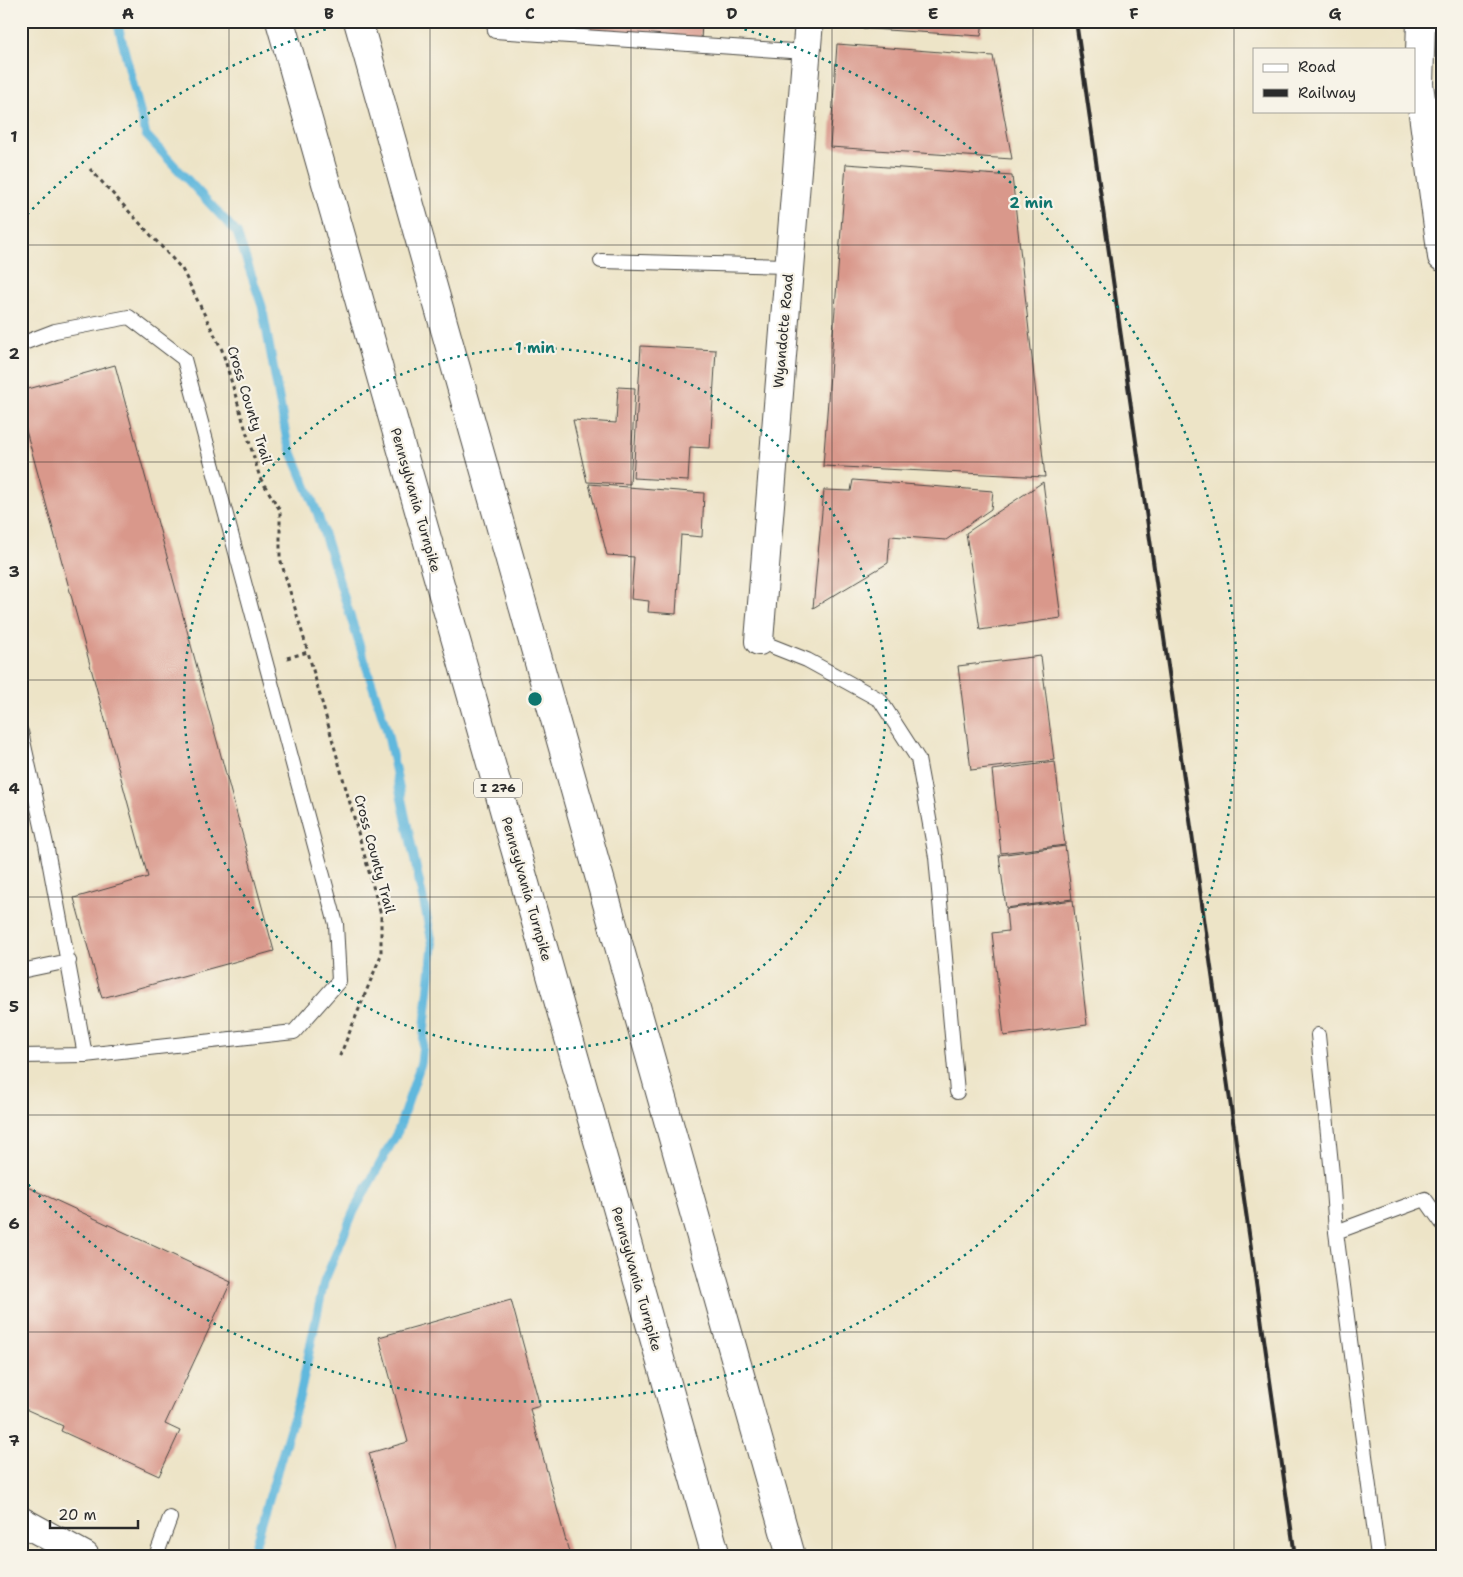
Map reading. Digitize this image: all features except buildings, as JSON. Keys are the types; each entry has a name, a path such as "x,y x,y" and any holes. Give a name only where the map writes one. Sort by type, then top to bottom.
{"main road":[{"name":"Pennsylvania Turnpike","path":"280,21 716,1556"},
{"path":"358,21 791,1556"},
{"name":"Wyandotte Road","path":"758,641 809,21"},
{"path":"1421,21 1419,84 1442,257"},
{"path":"21,1521 86,1556"}],"lane":[{"path":"494,21 495,31 806,52"},
{"path":"601,261 788,266"},
{"path":"21,344 55,331 129,318 184,359 336,924 339,981 294,1032 86,1055 21,1056"},
{"path":"758,641 807,660 880,700 918,759 936,857 957,1092"},
{"path":"21,732 46,844 86,1055"},
{"path":"21,972 69,961"},
{"path":"1318,1035 1336,1232 1378,1556"},
{"path":"1336,1232 1425,1199 1442,1223"},
{"path":"156,1556 170,1518"}],"path":[{"name":"Cross County Trail","path":"90,169 182,269 222,350 260,478 280,510 280,558 381,915 381,956 340,1058"},
{"path":"265,664 308,652"}],"waterway":[{"path":"117,21 146,135 237,233 262,306 287,441 317,512 387,731 433,946 421,1063 398,1131 353,1213 324,1282 300,1395 252,1556"}],"railway":[{"path":"1076,21 1295,1556"}]}
